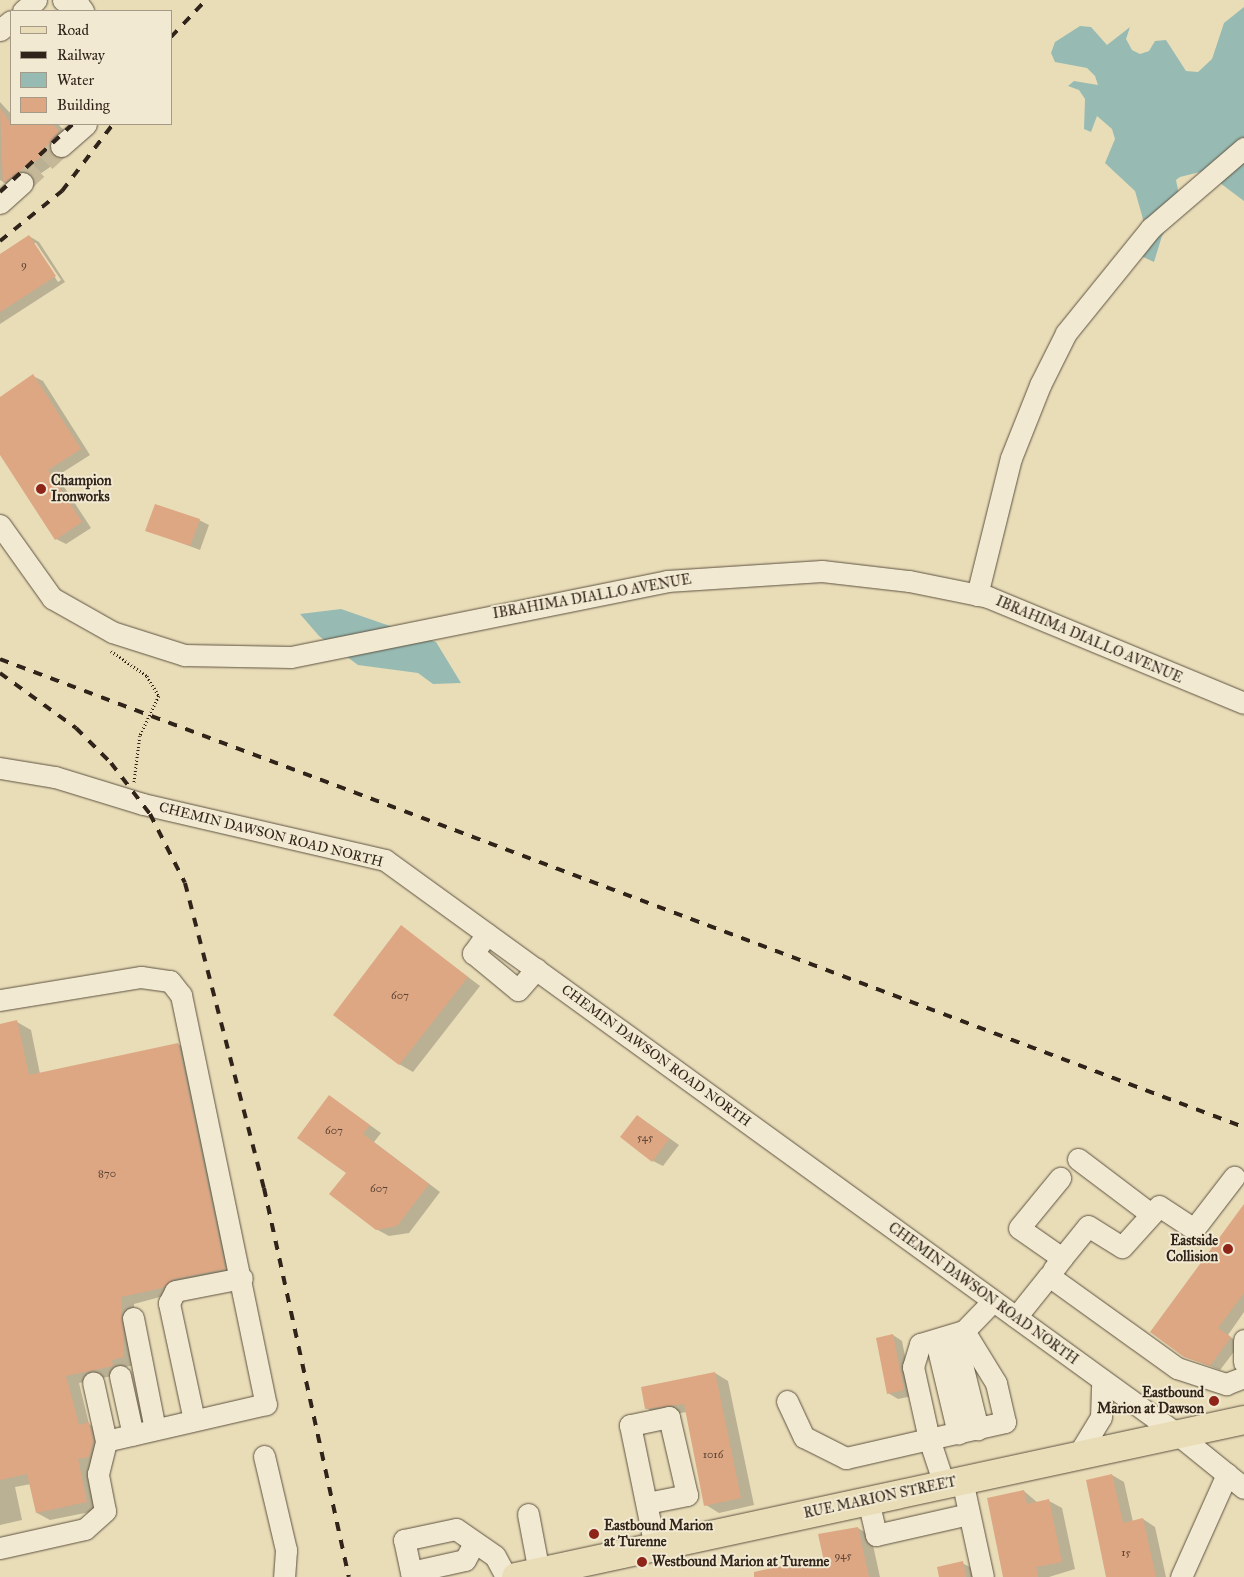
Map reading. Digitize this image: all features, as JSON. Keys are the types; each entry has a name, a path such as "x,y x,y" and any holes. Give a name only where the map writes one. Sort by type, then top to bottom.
{"main road":[{"name":"RUE MARION STREET","path":"528,1574 585,1570 655,1546 1176,1433 1244,1420"}],"street":[{"path":"24,10 36,0"},
{"path":"63,0 78,4 81,10"},
{"path":"0,30 10,22"},
{"path":"61,146 85,125"},
{"path":"977,595 1012,458 1040,385 1066,333 1151,228 1244,148"},
{"path":"0,203 22,183"},
{"name":"IBRAHIMA DIALLO AVENUE","path":"0,525 52,598 112,632 184,656 291,657 667,581 742,573 822,571 977,595 1244,704"},
{"name":"CHEMIN DAWSON ROAD NORTH","path":"0,768 54,777 129,800 385,860 1176,1433 1244,1488"},
{"path":"0,1000 141,977 170,981 181,995 242,1278 266,1404 106,1441"},
{"path":"1078,1159 1151,1214"},
{"path":"1016,1318 1088,1226 1122,1248 1159,1206 1194,1229 1234,1177"},
{"path":"1060,1178 1019,1228 1062,1258"},
{"path":"1049,1276 1177,1368 1226,1384 1244,1377"},
{"path":"194,1420 169,1303 175,1291 242,1278"},
{"path":"944,1338 993,1301"},
{"path":"133,1318 154,1430"},
{"path":"787,1401 804,1437 846,1458 1005,1422 996,1383 944,1338"},
{"path":"944,1338 952,1434 953,1482 969,1514 983,1577"},
{"path":"944,1338 952,1434"},
{"path":"1244,1340 1244,1362"},
{"path":"120,1376 133,1435"},
{"path":"1078,1455 1101,1417 1102,1380"},
{"path":"0,1548 95,1523 105,1511 98,1474 106,1441 93,1382"},
{"path":"264,1456 286,1550 284,1577"},
{"path":"1184,1575 1227,1474"},
{"path":"868,1500 876,1535 969,1514"},
{"path":"648,1503 655,1546"},
{"path":"528,1514 528,1574"},
{"path":"474,1543 465,1560 411,1574 404,1540 456,1529 495,1556 506,1577"}],"path":[{"path":"106,648 147,676 159,696 140,736 129,800"}],"water":[{"path":"1244,7 1244,201 1204,171 1180,177 1176,180 1181,205 1162,236 1154,262 1141,256 1143,219 1135,191 1105,163 1115,139 1112,129 1097,116 1091,132 1084,129 1085,99 1079,90 1068,86 1074,81 1098,85 1095,76 1087,68 1055,62 1051,53 1055,42 1080,26 1091,27 1107,45 1130,27 1126,39 1132,50 1140,54 1149,51 1155,41 1166,40 1186,71 1198,72 1212,59 1224,23"},
{"path":"341,609 436,642 461,683 433,684 418,673 358,665 319,636 300,614"}],"building":[{"path":"0,108 10,125 54,125 59,131 49,142 50,151 3,183"},
{"path":"29,235 56,276 0,312 0,254"},
{"path":"33,374 81,449 48,470 82,522 55,540 0,455 0,397"},
{"path":"155,504 200,519 190,546 145,531"},
{"path":"401,925 468,977 399,1065 333,1015"},
{"path":"17,1020 29,1075 178,1043 225,1269 173,1279 162,1288 121,1297 124,1357 112,1360 113,1366 66,1376 79,1425 89,1422 93,1441 89,1457 78,1459 87,1502 36,1513 27,1474 0,1480 0,1024"},
{"path":"329,1095 370,1125 363,1134 429,1184 397,1226 376,1230 329,1194 346,1173 297,1138"},
{"path":"637,1115 669,1139 652,1162 620,1137"},
{"name":"Eastside Collision","path":"1244,1204 1244,1293 1218,1328 1231,1337 1210,1366 1184,1357 1150,1332"},
{"path":"893,1334 904,1390 887,1394 876,1338"},
{"path":"715,1372 741,1498 704,1506 684,1404 645,1409 641,1387"},
{"path":"1112,1474 1123,1523 1143,1518 1156,1577 1106,1577 1086,1480"},
{"path":"1024,1490 1027,1504 1049,1499 1062,1562 1036,1567 1038,1577 1003,1577 987,1498"},
{"path":"858,1527 869,1577 754,1577 754,1572 823,1557 818,1534"},
{"path":"963,1561 966,1577 939,1577 937,1567"}],"tunnel":[{"path":"22,183 61,146"}],"railway":[{"path":"172,36 206,0"},
{"path":"0,192 72,125"},
{"path":"0,241 62,191 112,125"},
{"path":"0,659 1244,1127"},
{"path":"0,673 76,728 111,763 150,814 185,883 264,1188 349,1577"}],"place":[{"name":"Champion Ironworks","path":"41,489"},
{"name":"Eastside Collision","path":"1228,1249"},
{"name":"Eastbound Marion at Dawson","path":"1214,1401"},
{"name":"Eastbound Marion at Turenne","path":"594,1534"},
{"name":"Westbound Marion at Turenne","path":"642,1562"}]}
